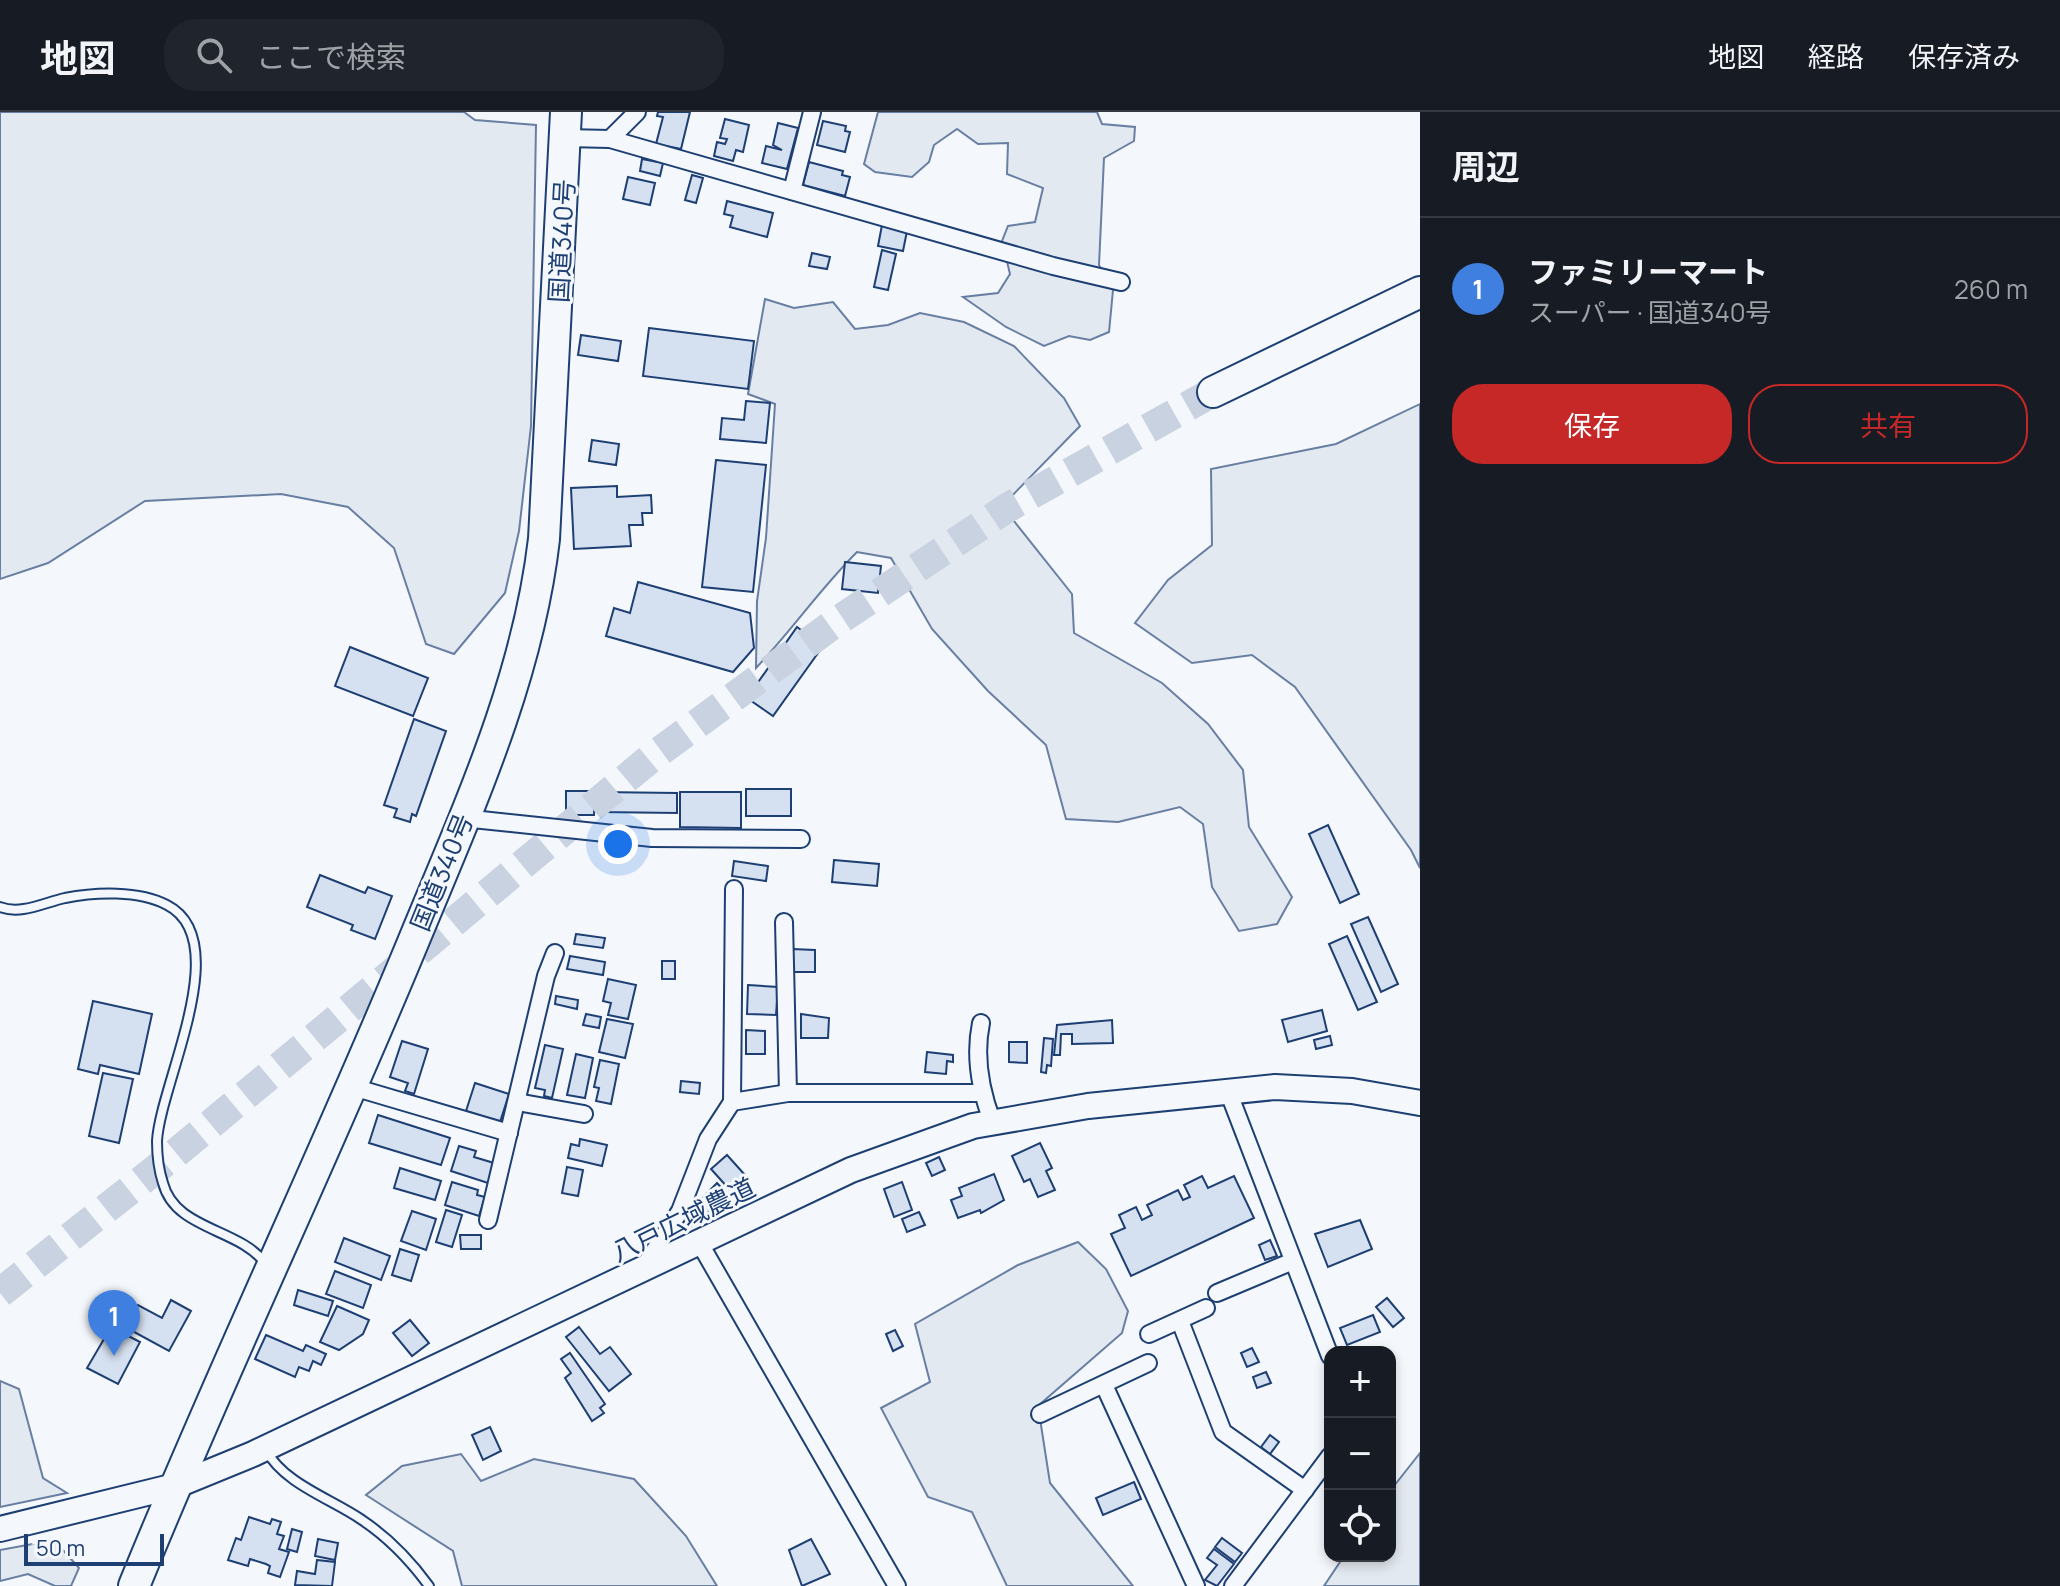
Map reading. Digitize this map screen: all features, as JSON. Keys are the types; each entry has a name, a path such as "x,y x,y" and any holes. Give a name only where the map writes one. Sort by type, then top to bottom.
{"highway":[{"name":"国道340号","path":"134,1586 270,1269 353,1087 511,696 539,577 566,125"},
{"path":"1213,392 1420,292"}],"street":[{"path":"610,139 637,112"},
{"path":"792,191 812,112"},
{"path":"566,125 1053,266 1121,282"},
{"path":"463,818 652,838 801,839"},
{"path":"643,1270 680,1211 708,1139 732,1102 734,889"},
{"path":"784,922 788,1093"},
{"path":"488,1220 546,976 555,953"},
{"path":"981,1023 978,1066 982,1093 992,1121"},
{"path":"353,1087 509,1133"},
{"name":"八戸広域農道","path":"0,1529 175,1486 265,1448 851,1170 913,1144 992,1121 1275,1087 1352,1091 1420,1103"},
{"path":"1228,1091 1326,1346"},
{"path":"732,1102 788,1093 982,1093"},
{"path":"517,1102 584,1114"},
{"path":"699,1242 897,1586"},
{"path":"1217,1293 1293,1261"},
{"path":"1149,1334 1206,1308"},
{"path":"1180,1321 1223,1432 1305,1490"},
{"path":"1040,1414 1148,1363"},
{"path":"1104,1385 1196,1586"},
{"path":"1233,1586 1324,1464"}],"lane":[{"path":"0,907 13,912 68,897 130,894 169,905 187,925 195,946 197,981 157,1141 163,1184 173,1205 258,1253 270,1269"},
{"path":"265,1448 270,1457 294,1479 363,1520 400,1549 429,1586"}],"shaded area":[{"path":"0,112 464,112 475,120 536,125 531,426 519,531 505,593 454,654 426,644 394,548 348,507 281,494 145,501 48,563 0,579"},
{"path":"878,112 1097,112 1102,124 1135,127 1134,141 1104,158 1099,265 1113,290 1109,332 1090,340 1069,336 1044,346 1006,327 963,297 998,293 1010,274 1002,241 1008,226 1035,222 1043,188 1007,174 1008,143 978,144 957,129 934,145 929,162 912,177 875,172 864,164"},
{"path":"765,299 794,308 833,302 855,329 888,325 920,313 964,322 1014,346 1064,398 1080,426 1002,506 1072,594 1074,633 1162,683 1208,724 1243,770 1249,827 1292,897 1277,924 1239,931 1212,887 1203,824 1180,807 1118,822 1066,819 1046,745 988,691 932,629 891,558 857,552 756,668 757,601 766,538 775,404 748,394"},
{"path":"1420,404 1420,868 1411,850 1295,687 1252,655 1192,663 1135,623 1168,580 1212,545 1211,469 1336,444"},
{"path":"1078,1242 1106,1269 1128,1311 1122,1333 1038,1406 1050,1483 1133,1586 1007,1586 972,1512 928,1497 881,1408 930,1382 915,1324 1018,1265"},
{"path":"0,1381 19,1389 43,1478 67,1493 0,1507"},
{"path":"1420,1453 1420,1586 1324,1586 1340,1562 1396,1562 1396,1483"},
{"path":"461,1454 481,1481 534,1459 634,1479 686,1536 717,1586 462,1586 453,1551 366,1495 402,1466"},
{"path":"54,1540 79,1568 71,1586 55,1586 28,1574 0,1581 0,1550"}],"building":[{"path":"658,112 690,112 681,149 656,144 663,117 657,116"},
{"path":"725,119 749,125 743,152 736,150 733,161 714,156 717,142 725,144 727,139 720,138"},
{"path":"823,121 846,126 845,131 850,132 845,152 817,145"},
{"path":"778,123 798,128 787,169 762,163 766,146 782,150 773,145"},
{"path":"642,159 663,163 660,176 640,171"},
{"path":"809,162 843,171 842,175 850,177 845,196 803,185"},
{"path":"692,175 703,178 696,203 685,200"},
{"path":"628,177 655,183 650,205 623,199"},
{"path":"727,201 773,213 767,237 730,227 733,216 724,214"},
{"path":"882,225 907,231 903,251 878,246"},
{"path":"882,250 896,254 888,290 874,287"},
{"path":"812,253 830,257 827,269 809,266"},
{"path":"649,328 754,341 748,389 643,376"},
{"path":"581,335 621,341 618,361 578,355"},
{"path":"746,401 770,403 766,443 720,439 722,418 744,420"},
{"path":"592,440 619,444 616,465 589,461"},
{"path":"716,460 766,465 753,592 702,587"},
{"path":"617,486 617,497 651,495 652,513 642,513 643,525 629,525 631,546 574,549 571,488"},
{"path":"845,562 881,566 878,593 842,589"},
{"path":"638,582 750,613 754,648 733,672 606,636 614,608 630,613"},
{"path":"797,627 823,646 773,716 747,698"},
{"path":"350,647 428,678 413,716 335,686"},
{"path":"414,719 446,731 416,816 412,814 410,822 394,817 397,809 384,805"},
{"path":"746,789 791,789 791,816 746,816"},
{"path":"566,791 595,791 594,815 566,815"},
{"path":"598,792 677,793 677,813 598,812"},
{"path":"680,792 741,792 741,828 680,827"},
{"path":"1328,825 1359,894 1340,903 1309,834"},
{"path":"834,860 879,864 877,886 832,882"},
{"path":"734,861 768,866 766,881 732,876"},
{"path":"320,875 365,893 368,887 392,896 375,939 351,930 353,925 307,907"},
{"path":"1368,917 1398,984 1381,992 1351,924"},
{"path":"576,934 605,938 603,948 574,944"},
{"path":"1347,936 1377,1002 1358,1010 1329,944"},
{"path":"792,949 815,950 815,972 792,972"},
{"path":"570,956 605,962 603,975 567,969"},
{"path":"662,961 675,961 675,979 662,979"},
{"path":"608,979 636,985 628,1019 608,1015 611,1003 603,1001"},
{"path":"748,985 778,987 776,1015 747,1014"},
{"path":"556,996 578,1000 577,1009 555,1004"},
{"path":"93,1001 152,1014 139,1074 100,1065 98,1074 78,1069"},
{"path":"1322,1010 1327,1031 1288,1042 1282,1020"},
{"path":"586,1014 601,1017 599,1028 583,1025"},
{"path":"801,1014 829,1018 828,1038 801,1038"},
{"path":"607,1019 633,1024 625,1058 599,1052"},
{"path":"1112,1020 1113,1043 1072,1044 1072,1034 1061,1034 1060,1055 1054,1055 1057,1025"},
{"path":"746,1030 765,1031 765,1054 746,1054"},
{"path":"1330,1036 1332,1045 1316,1049 1314,1040"},
{"path":"1044,1038 1053,1039 1051,1066 1047,1065 1046,1073 1041,1072"},
{"path":"402,1041 428,1049 414,1094 405,1091 408,1083 390,1077"},
{"path":"1009,1042 1027,1042 1027,1063 1009,1062"},
{"path":"545,1045 563,1049 552,1098 544,1096 545,1090 535,1088"},
{"path":"927,1052 953,1055 953,1062 947,1061 946,1074 925,1072"},
{"path":"576,1054 593,1058 585,1098 567,1095"},
{"path":"600,1060 619,1064 611,1104 596,1101 599,1088 594,1087"},
{"path":"103,1073 133,1079 119,1143 89,1136"},
{"path":"681,1081 700,1083 699,1094 680,1092"},
{"path":"475,1083 509,1094 500,1122 466,1111"},
{"path":"378,1115 450,1138 441,1165 369,1143"},
{"path":"580,1139 607,1145 602,1166 568,1158 571,1144 579,1146"},
{"path":"1040,1143 1052,1168 1046,1171 1055,1190 1038,1197 1030,1179 1024,1182 1012,1156"},
{"path":"459,1146 476,1151 474,1157 494,1163 488,1183 451,1171"},
{"path":"727,1155 745,1175 729,1189 711,1169"},
{"path":"939,1157 945,1170 932,1176 926,1163"},
{"path":"567,1167 583,1170 578,1196 562,1193"},
{"path":"400,1168 441,1181 435,1200 394,1188"},
{"path":"994,1174 1004,1200 981,1213 980,1210 958,1218 951,1200 962,1196 959,1188"},
{"path":"1202,1176 1208,1188 1234,1176 1254,1218 1131,1276 1111,1234 1125,1228 1119,1215 1136,1207 1142,1220 1152,1215 1147,1205 1178,1190 1183,1200 1190,1197 1184,1185"},
{"path":"452,1182 478,1190 477,1195 485,1197 479,1216 445,1205"},
{"path":"902,1182 912,1210 894,1217 884,1189"},
{"path":"717,1183 729,1196 688,1228 681,1220"},
{"path":"446,1210 462,1215 452,1247 436,1242"},
{"path":"412,1211 436,1219 426,1250 401,1241"},
{"path":"919,1212 925,1225 907,1232 902,1219"},
{"path":"1360,1220 1372,1249 1328,1267 1315,1234"},
{"path":"460,1235 481,1235 481,1249 461,1249"},
{"path":"344,1238 390,1256 381,1280 335,1262"},
{"path":"1270,1240 1277,1256 1265,1260 1259,1245"},
{"path":"400,1249 419,1255 411,1281 392,1275"},
{"path":"335,1271 371,1285 363,1308 326,1294"},
{"path":"298,1290 333,1301 328,1316 294,1305"},
{"path":"1387,1298 1404,1318 1393,1327 1376,1307"},
{"path":"171,1300 191,1311 169,1351 125,1327 138,1305 162,1318"},
{"path":"337,1306 369,1320 363,1334 339,1350 320,1342"},
{"path":"1373,1315 1380,1332 1347,1345 1340,1328"},
{"path":"410,1320 429,1343 412,1356 393,1333"},
{"path":"111,1327 140,1342 118,1384 87,1368"},
{"path":"579,1327 600,1354 610,1347 631,1374 609,1391 566,1337"},
{"path":"895,1330 903,1346 893,1351 886,1334"},
{"path":"266,1335 303,1351 306,1345 326,1354 321,1365 313,1361 309,1371 299,1367 295,1377 255,1359"},
{"path":"1252,1348 1259,1362 1247,1367 1241,1353"},
{"path":"570,1353 605,1404 600,1408 604,1413 592,1421 565,1378 571,1373 561,1359"},
{"path":"1266,1372 1271,1383 1257,1388 1253,1377"},
{"path":"490,1427 501,1451 483,1460 472,1435"},
{"path":"1270,1435 1279,1442 1270,1454 1261,1447"},
{"path":"1134,1482 1141,1499 1103,1515 1096,1498"},
{"path":"249,1517 270,1524 272,1519 281,1522 277,1534 284,1536 279,1549 289,1552 280,1577 268,1573 270,1566 266,1564 250,1559 248,1566 228,1560 236,1538 241,1540"},
{"path":"292,1529 302,1532 297,1552 287,1549"},
{"path":"1222,1538 1242,1553 1235,1562 1215,1547"},
{"path":"318,1539 338,1543 335,1560 315,1556"},
{"path":"811,1539 830,1574 802,1586 789,1550"},
{"path":"1214,1549 1234,1564 1217,1586 1205,1580 1217,1565 1207,1558"},
{"path":"317,1560 335,1562 332,1586 295,1585 297,1571 315,1574"}],"tunnel":[{"path":"0,1293 170,1158 652,757 836,622 1007,508 1213,392"}],"place":[{"name":"ファミリーマート","path":"114,1356"}]}
